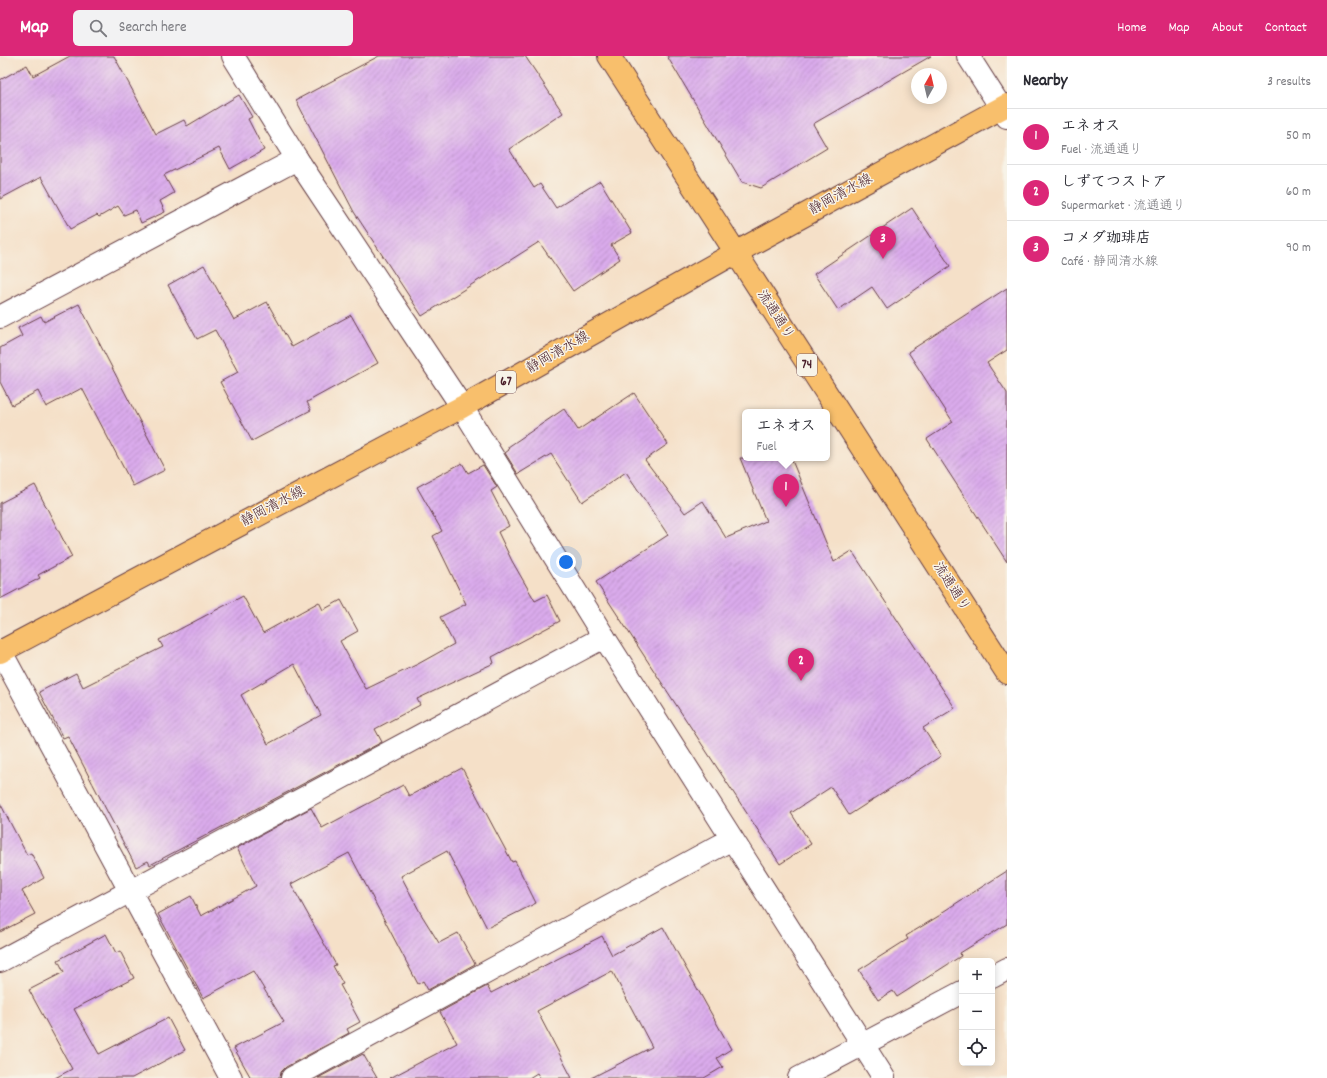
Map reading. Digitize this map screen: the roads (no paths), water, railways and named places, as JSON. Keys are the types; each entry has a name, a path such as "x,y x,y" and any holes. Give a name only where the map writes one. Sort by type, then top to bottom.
{"main road":[{"name":"流通通り","path":"609,56 1007,673"},
{"name":"静岡清水線","path":"0,651 462,407 735,252 1005,110"}],"street":[{"path":"233,56 297,159 462,407 604,637 884,1078"},
{"path":"968,56 1005,110"},
{"path":"0,317 297,159"},
{"path":"0,961 604,637"},
{"path":"0,651 232,1078"},
{"path":"292,1078 732,839"},
{"path":"995,975 1007,969"},
{"path":"799,1078 959,994"}],"place":[{"name":"コメダ珈琲店","path":"883,259"},
{"name":"エネオス","path":"786,507"},
{"name":"しずてつストア","path":"801,681"}]}
